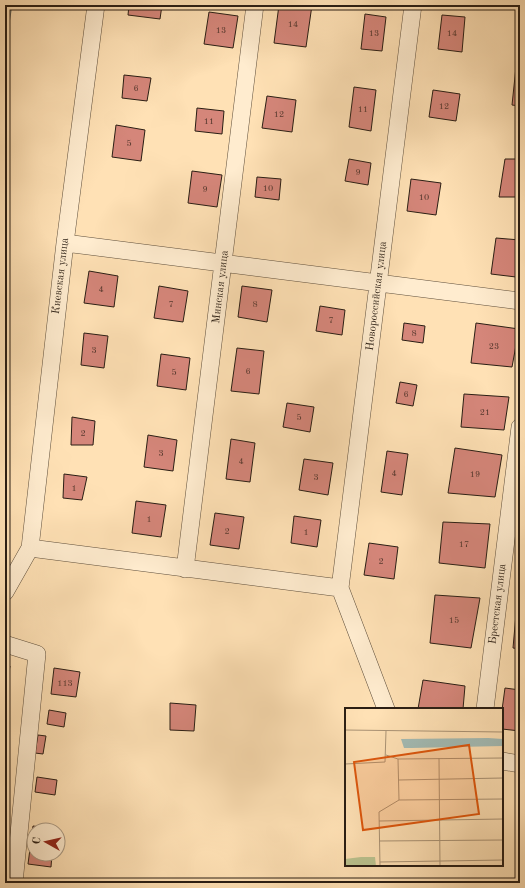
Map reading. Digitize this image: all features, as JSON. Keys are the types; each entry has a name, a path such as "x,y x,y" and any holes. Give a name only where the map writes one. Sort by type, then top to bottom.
{"street":[{"name":"Киевская улица","path":"30,548 65,243 96,5"},
{"name":"Минская улица","path":"185,569 255,5"},
{"name":"Новороссийская улица","path":"340,588 413,5"},
{"path":"65,243 520,301"},
{"name":"Брестская улица","path":"485,708 520,427"},
{"path":"5,592 30,548 340,588 386,708"},
{"path":"5,644 37,654 14,883"},
{"path":"503,761 520,764"}],"water":[{"path":"5,5 12,5 5,48"}],"building":[{"path":"129,5 162,5 160,19 128,15"},
{"path":"279,5 312,5 306,47 274,43"},
{"path":"209,12 238,16 233,48 204,44"},
{"path":"365,14 386,17 382,51 361,49"},
{"path":"442,15 465,17 462,52 438,49"},
{"path":"516,67 520,67 520,106 512,105"},
{"path":"124,75 151,78 147,101 122,98"},
{"path":"354,87 376,90 371,131 349,127"},
{"path":"433,90 460,94 456,121 429,117"},
{"path":"267,96 296,100 292,132 262,128"},
{"path":"197,108 224,111 222,134 195,131"},
{"path":"116,125 145,130 141,161 112,157"},
{"path":"349,159 371,163 368,185 345,181"},
{"path":"505,159 520,159 520,197 499,197"},
{"path":"192,171 222,175 217,207 188,203"},
{"path":"257,177 281,179 279,200 255,197"},
{"path":"411,179 441,183 436,215 407,211"},
{"path":"496,238 520,240 516,277 491,274"},
{"path":"89,271 118,276 114,307 84,303"},
{"path":"159,286 188,291 183,322 154,318"},
{"path":"242,286 272,290 267,322 238,317"},
{"path":"320,306 345,310 342,335 316,331"},
{"path":"404,323 425,326 423,343 402,340"},
{"path":"476,323 519,329 512,367 471,363"},
{"path":"84,333 108,336 104,368 81,365"},
{"path":"237,348 264,351 259,394 231,391"},
{"path":"161,354 190,358 186,390 157,386"},
{"path":"400,382 417,385 413,406 396,403"},
{"path":"464,394 509,397 504,430 461,427"},
{"path":"287,403 314,407 310,432 283,427"},
{"path":"72,417 95,421 93,445 71,445"},
{"path":"148,435 177,440 173,471 144,467"},
{"path":"231,439 255,443 250,482 226,479"},
{"path":"455,448 502,455 495,497 448,493"},
{"path":"387,451 408,454 402,495 381,492"},
{"path":"304,459 333,463 328,495 299,490"},
{"path":"64,474 87,477 82,500 63,498"},
{"path":"136,501 166,505 161,537 132,533"},
{"path":"215,513 244,517 239,549 210,545"},
{"path":"294,516 321,520 317,547 291,543"},
{"path":"443,522 490,524 485,568 439,563"},
{"path":"369,543 398,547 394,579 364,575"},
{"path":"435,595 480,598 471,648 430,643"},
{"path":"517,603 520,603 520,649 513,648"},
{"path":"5,666 10,666 5,695"},
{"path":"54,668 80,672 76,697 51,694"},
{"path":"423,680 465,686 463,708 418,708"},
{"path":"505,688 520,690 520,731 503,729 502,708"},
{"path":"170,703 196,705 194,731 170,730"},
{"path":"49,710 66,713 64,727 47,724"},
{"path":"38,735 46,736 43,754 35,753"},
{"path":"37,777 57,780 55,795 35,792"},
{"path":"28,862 51,862 51,867 28,864"}]}
